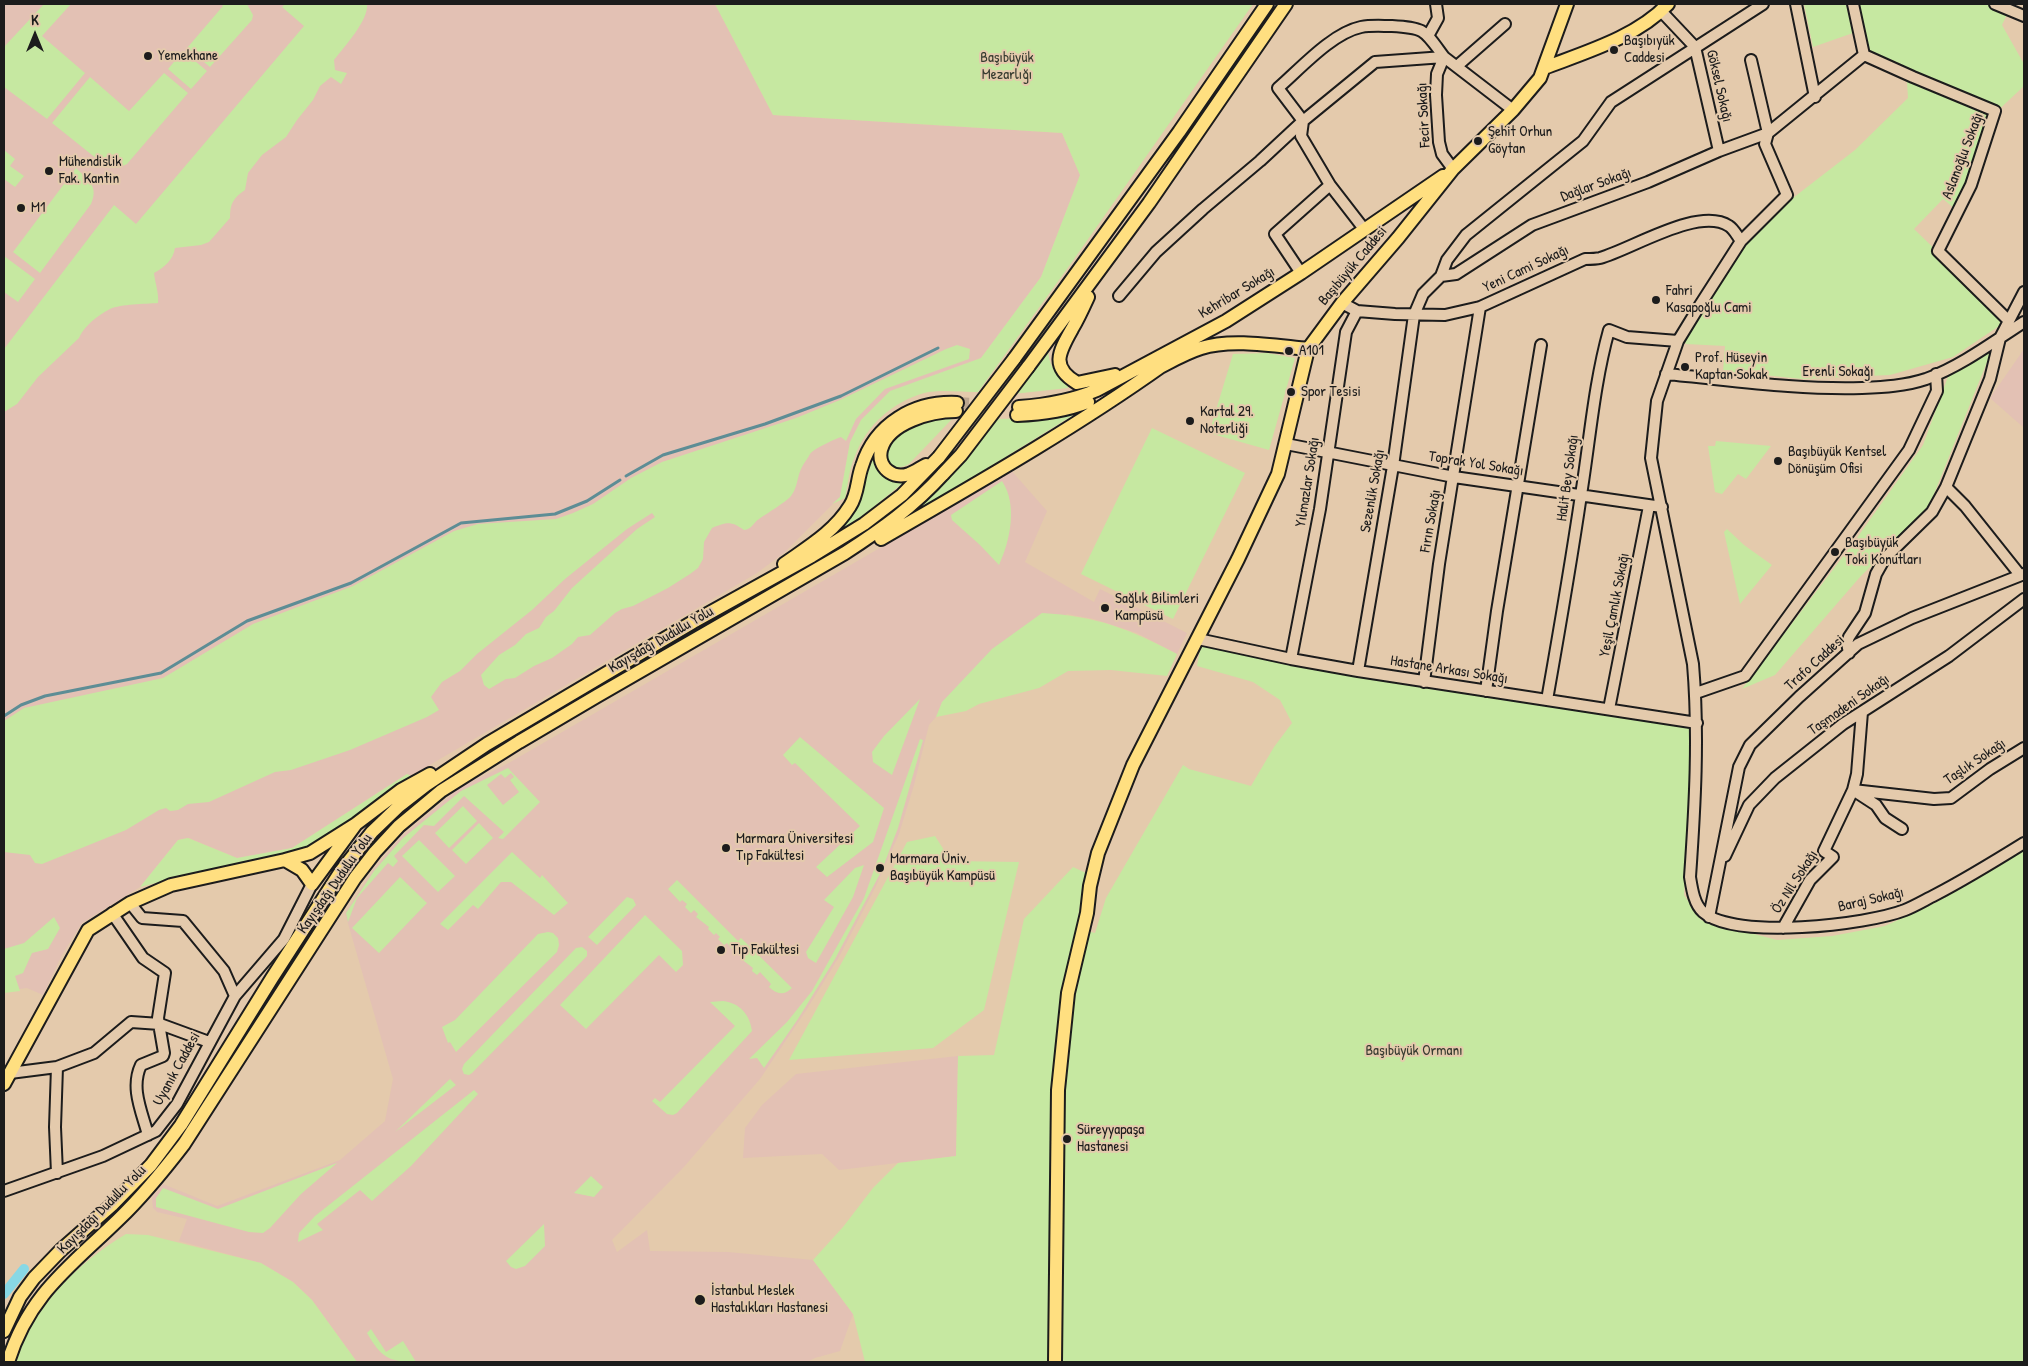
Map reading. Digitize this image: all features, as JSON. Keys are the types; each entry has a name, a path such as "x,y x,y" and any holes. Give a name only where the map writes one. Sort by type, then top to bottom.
{"main road":[{"name":"Kayışdağı Dudullu Yolu","path":"4,1331 20,1297 34,1278 61,1250 112,1205 151,1166 181,1126 336,879 372,832 399,806 426,785 488,744 736,598 812,556 864,524 902,495 939,457 1014,359 1179,132 1267,4"},
{"path":"1286,4 1102,269 1062,346 1059,359 1060,368 1066,377 1077,383 1114,375 1202,347 1229,343 1308,349"},
{"name":"Başıbüyük Caddesi","path":"1055,1362 1058,1090 1068,993 1087,914 1090,886 1098,853 1133,765 1267,500 1278,474 1308,349 1342,303 1398,238 1453,169 1513,110 1540,78 1567,4"},
{"path":"1544,68 1598,47 1633,30 1665,7"},
{"name":"Kehribar Sokağı","path":"1160,361 1301,273 1453,169"},
{"name":"Kayışdağı Dudullu Yolu","path":"8,1362 19,1331 31,1310 49,1286 121,1218 184,1144 355,878 374,852 399,826 441,791 519,742 783,590 890,524 927,491 961,455 1102,269"},
{"path":"1226,321 1223,327 1223,334 1229,343"},
{"path":"1018,411 1041,414 1070,409 1160,361"},
{"path":"783,590 855,554 1120,396 1160,361"},
{"path":"736,598 833,528 852,504 864,457 871,443 894,420 922,406 941,402 956,407 929,414 899,427 885,441 881,450 881,461 886,470 892,474 907,475 939,457"},
{"path":"7,1078 88,930 130,903 171,885 310,853 356,824 401,790 488,744"},
{"path":"285,860 302,870 312,884 356,824"}],"street":[{"path":"1428,36 1438,18 1436,4"},
{"path":"1441,276 1447,260 1466,235 1583,141 1611,102 1763,4"},
{"path":"1796,4 1815,96"},
{"path":"1853,4 1864,55"},
{"path":"1995,4 2024,16"},
{"name":"Göksel Sokağı","path":"1665,7 1695,47 1719,151"},
{"path":"1457,66 1506,24"},
{"path":"1364,229 1330,185 1301,136 1303,121 1278,88 1344,33 1360,27 1375,25 1417,28 1428,36 1444,57 1513,110"},
{"name":"Dağlar Sokağı","path":"1441,276 1456,274 1532,225 1648,182 1719,151 1768,133 1864,55"},
{"name":"Aslanoğlu Sokağı","path":"1864,55 1913,78 1996,111 1971,185 1938,251 2008,320"},
{"path":"1118,296 1156,252 1303,121 1375,62 1444,57"},
{"name":"Fecir Sokağı","path":"1444,57 1437,74 1439,142 1442,154 1453,169"},
{"path":"1709,916 1702,911 1693,896 1690,878 1697,723 1693,664 1651,450 1656,401 1678,341 1741,241 1787,195 1765,144 1768,133 1751,60"},
{"path":"1301,273 1275,234 1330,185"},
{"name":"Yeni Cami Sokağı","path":"1342,303 1357,311 1445,315 1480,307 1585,259 1599,258 1693,223 1720,222 1730,227 1741,241"},
{"name":"Sezenlik Sokağı","path":"1358,671 1393,466 1414,315 1423,294 1441,276"},
{"path":"1848,653 1848,637 1868,606 1876,574 1884,558 1932,512 1946,487 1990,379 2000,338 2024,292"},
{"name":"Fırın Sokağı","path":"1424,682 1439,564 1480,307"},
{"name":"Yılmazlar Sokağı","path":"1291,659 1329,453 1346,332 1357,311"},
{"name":"Erenli Sokağı","path":"1666,374 1791,386 1843,388 1892,386 1912,383 1936,374 2000,338 2024,322"},
{"name":"Halit Bey Sokağı","path":"1547,700 1582,494 1594,398 1601,359 1609,330 1627,337 1678,341"},
{"path":"1486,691 1541,345"},
{"path":"1696,693 1745,676 1909,450 1937,390 1936,374"},
{"name":"Toprak Yol Sokağı","path":"1286,444 1454,477 1662,507"},
{"path":"1946,487 1965,506 2022,574"},
{"name":"Yeşil Çamlık Sokağı","path":"1609,710 1650,506"},
{"name":"Trafo Caddesi","path":"1709,916 1739,767 1750,745 1799,697 1848,653 1866,640 1904,622 2022,574"},
{"name":"Taşmadeni Sokağı","path":"1720,864 1730,848 1748,805 1775,778 1843,724 1949,656 2019,605 2024,599"},
{"name":"Hastane Arkası Sokağı","path":"1195,644 1424,682 1697,723"},
{"name":"Öz Nil Sokağı","path":"1783,928 1810,880 1833,857 1824,851 1853,790 1858,774 1862,712"},
{"name":"Taşlık Sokağı","path":"1853,790 1934,799 1951,798 1990,768 2024,748"},
{"path":"1853,790 1876,805 1885,818 1902,829"},
{"name":"Baraj Sokağı","path":"1709,916 1727,923 1783,928 1821,926 1904,911 1988,866 2024,843"},
{"name":"Uyanık Caddesi","path":"4,1191 102,1156 156,1131 177,1104 235,996 284,939 312,884"},
{"path":"130,903 142,918 183,921 224,972 235,996"},
{"path":"112,914 143,958 164,972 158,1018 164,1053 163,1056 141,1065 135,1086 148,1135"},
{"path":"7,1078 57,1067 94,1053 131,1022 160,1024 209,1042"},
{"path":"57,1067 54,1126 57,1173"}],"shaded area":[{"path":"4,4 715,4 773,115 1062,133 1080,175 1041,277 981,358 890,392 861,420 850,442 840,497 784,553 757,573 411,776 407,774 292,848 237,858 189,838 178,840 140,887 82,923 62,955 43,995 27,988 4,991"},
{"path":"2024,349 2024,428 1990,398"},
{"path":"1010,469 1047,511 1025,562 1094,602 1100,589 1187,633 1177,654 1137,633 1094,619 1067,614 942,702 936,717 929,725 899,834 876,886 839,957 760,1079 683,1168 612,1240 617,1252 647,1230 650,1251 728,1252 813,1260 853,1314 840,1351 807,1362 357,1362 312,1300 293,1282 261,1263 179,1241 187,1219 157,1212 153,1208 152,1198 163,1184 217,1206 340,1160 385,1121 393,1079 345,913 373,870 401,837 459,788 507,764 904,534"},
{"path":"958,1056 956,1156 839,1170 822,1154 743,1158 745,1128 762,1105 796,1074"}],"green space":[{"path":"44,4 71,4 42,36 85,73 47,119 4,87 4,47"},
{"path":"221,4 247,4 253,15 252,20 210,67 187,48 223,6"},
{"path":"285,4 367,4 367,10 360,25 334,60 335,70 347,73 341,84 331,77 320,86 313,100 286,137 262,155 248,173 245,190 233,202 230,218 209,242 201,245 175,248 168,263 154,273 158,303 120,306 101,314 38,377 17,404 4,412 4,349 114,205 136,224 304,26 282,7"},
{"name":"Başıbüyük Mezarlığı","path":"715,4 1253,4 1072,262 978,392 944,391 924,393 912,397 891,409 866,434 851,466 845,498 832,504 840,497 850,442 861,420 890,391 981,358 1041,277 1080,175 1062,133 773,115"},
{"path":"1804,4 1846,4 1853,33 1813,47"},
{"path":"1858,4 2001,4 2010,8 2002,25 2024,64 2024,86 1992,116 1955,209 1943,199 1914,229 2008,320 1953,357 1890,375 1803,379 1723,371 1725,346 1686,344 1682,337 1749,241 1780,208 1855,150 1908,98 1907,82 1868,59"},
{"path":"183,51 207,71 191,89 168,69"},
{"path":"164,73 188,93 127,164 115,168 107,167 52,123 90,77 129,111"},
{"path":"4,150 15,159 10,166 24,176 15,187 4,179"},
{"path":"76,168 93,188 91,204 40,273 13,252"},
{"path":"4,256 35,279 18,302 4,292"},
{"path":"957,345 970,349 969,359 885,389 856,419 846,441 841,437 824,444 810,454 799,474 795,489 791,496 781,505 744,530 729,523 712,528 704,542 703,559 698,568 668,588 615,613 590,635 578,637 572,644 552,658 534,666 515,678 506,679 489,689 484,685 481,675 499,655 515,645 526,634 539,628 546,617 554,611 572,588 637,529 655,517 652,513 627,529 565,579 532,610 477,654 460,671 442,682 431,697 439,710 427,717 350,750 291,770 275,772 209,802 188,804 178,810 170,811 166,808 159,810 126,830 42,864 35,863 30,855 4,852 4,721 24,708 163,678 253,624 353,586 454,531 478,524 556,519 573,513 593,504 631,478 662,462 796,418 840,400"},
{"path":"1993,347 1928,509 1860,577 1775,675 1742,689 1854,542 1923,445 1949,374"},
{"path":"1048,350 1054,369 1068,384 1068,388 1013,394"},
{"path":"1267,353 1295,358 1269,450 1209,433 1233,354"},
{"path":"1075,414 907,518 968,455 995,419 1050,418"},
{"path":"946,416 953,418 909,464 895,467 887,461 885,457 890,442 900,431 915,423"},
{"path":"1152,428 1245,473 1173,619 1081,574"},
{"path":"1716,441 1771,446 1746,479 1738,474 1722,494 1715,492 1708,446 1715,446"},
{"path":"876,443 879,464 884,475 895,482 903,483 861,517 839,530 854,510 863,475"},
{"path":"1002,481 1010,501 1011,523 999,565 952,520 951,515"},
{"path":"1727,529 1744,545 1772,565 1740,604 1724,532"},
{"path":"1042,613 1079,617 1112,625 1144,637 1177,654 1167,676 1111,670 1068,671 1039,688 979,704 966,711 936,717 942,702 992,649"},
{"name":"Başıbüyük Ormanı","path":"1201,644 1694,726 1684,895 1701,920 1777,940 1832,936 1885,926 1937,902 2004,860 2024,851 2024,1362 865,1362 853,1314 813,1260 843,1227 873,1188 898,1163 956,1156 958,1056 994,1055 1024,919 1073,867 1086,873 1076,928 1095,933 1106,898 1183,765 1189,769 1251,786 1274,747 1292,723 1280,700 1253,682 1197,666"},
{"path":"920,699 892,775 873,762 872,752 884,736"},
{"path":"800,737 884,808 873,842 827,877 816,867 860,826 795,763 792,765 783,755"},
{"path":"920,739 923,740 898,828 882,870 835,959 798,1019 764,1068 757,1058 749,1059 787,1022 812,991 864,898"},
{"path":"508,768 540,802 503,839 498,838 504,832 464,796 434,826 424,825 394,856 398,861 393,867 388,863 357,898 348,922 346,913 374,871 403,838 461,791","holes":["511,773 514,777 510,780 519,792 503,805 487,785 501,774 505,778"]},
{"path":"407,774 411,776 402,784 306,848 295,852 227,865 140,887 178,840 188,838 237,858 292,848"},
{"path":"463,806 477,821 449,848 435,833"},
{"path":"479,823 493,838 466,864 452,850"},
{"path":"935,836 951,861 1019,862 984,1010 933,1048 789,1060 907,842"},
{"path":"419,840 455,876 438,892 402,856"},
{"path":"512,852 540,878 542,875 568,903 554,915 511,882 501,882 478,909 473,905 448,930 440,924"},
{"path":"864,865 853,897 816,963 808,958 806,952 834,907 824,900 855,868"},
{"path":"400,877 427,903 379,953 352,928"},
{"path":"677,880 738,941 741,938 792,988 783,993 774,991 769,987 771,984 760,972 757,975 752,971 753,968 740,958 742,956 738,951 735,953 727,943 724,945 718,939 720,937 716,933 714,935 708,929 709,927 696,917 698,914 694,910 691,913 685,907 687,904 682,900 680,902 668,889"},
{"path":"627,897 633,899 636,905 597,945 588,937"},
{"path":"645,915 682,951 683,965 676,972 659,955 586,1029 560,1005"},
{"path":"54,917 60,928 48,949 32,953 23,973 15,976 20,991 4,993 4,949 24,943"},
{"path":"553,933 558,938 557,952 456,1052 450,1042 448,1043 442,1027 455,1020 538,934"},
{"path":"582,947 587,951 587,956 472,1073 469,1075 464,1074 462,1069 464,1064 576,948"},
{"path":"723,1001 734,1004 743,1011 749,1020 752,1031 677,1113 673,1115 667,1114 652,1101 655,1098 660,1102 735,1026 710,1002"},
{"path":"450,1079 456,1085 395,1132"},
{"path":"474,1090 478,1094 411,1166 372,1201 360,1190 317,1224 323,1230 298,1242 299,1233 315,1216"},
{"path":"337,1163 301,1194 270,1228 263,1233 249,1232 156,1207 156,1198 163,1188 218,1209"},
{"path":"591,1176 603,1187 594,1197 574,1193"},
{"path":"544,1224 545,1246 525,1266 516,1269 511,1267 506,1261"},
{"path":"126,1234 148,1235 261,1263 293,1282 312,1300 357,1362 16,1362 34,1323 59,1288 90,1259"},
{"path":"371,1329 386,1352 403,1341 416,1362 398,1361 381,1353 367,1333"}],"waterway":[{"path":"626,476 663,455 765,424 841,396 938,348"},
{"path":"4,716 21,705 45,696 161,673 247,621 351,583 461,523 555,514 587,501 620,480"},
{"path":"4,1294 24,1269"}],"tunnel":[{"path":"957,403 1019,407"}],"place":[{"name":"Başıbıyük Caddesi","path":"1614,50"},
{"name":"Yemekhane","path":"148,56"},
{"name":"Şehit Orhun Göytan","path":"1478,141"},
{"name":"Mühendislik Fak. Kantin","path":"49,171"},
{"name":"M1","path":"21,208"},
{"name":"Fahri Kasapoğlu Cami","path":"1656,300"},
{"name":"A101","path":"1289,351"},
{"name":"Prof. Hüseyin Kaptan Sokak","path":"1685,367"},
{"name":"Spor Tesisi","path":"1291,392"},
{"name":"Kartal 29. Noterliği","path":"1190,421"},
{"name":"Başıbüyük Kentsel Dönüşüm Ofisi","path":"1778,461"},
{"name":"Başıbüyük Toki Konutları","path":"1835,552"},
{"name":"Sağlık Bilimleri Kampüsü","path":"1105,608"},
{"name":"Marmara Üniversitesi Tıp Fakültesi","path":"726,848"},
{"name":"Marmara Üniv. Başıbüyük Kampüsü","path":"880,868"},
{"name":"Tıp Fakültesi","path":"721,950"},
{"name":"Süreyyapaşa Hastanesi","path":"1067,1139"},
{"name":"İstanbul Meslek Hastalıkları Hastanesi","path":"700,1300"}]}
